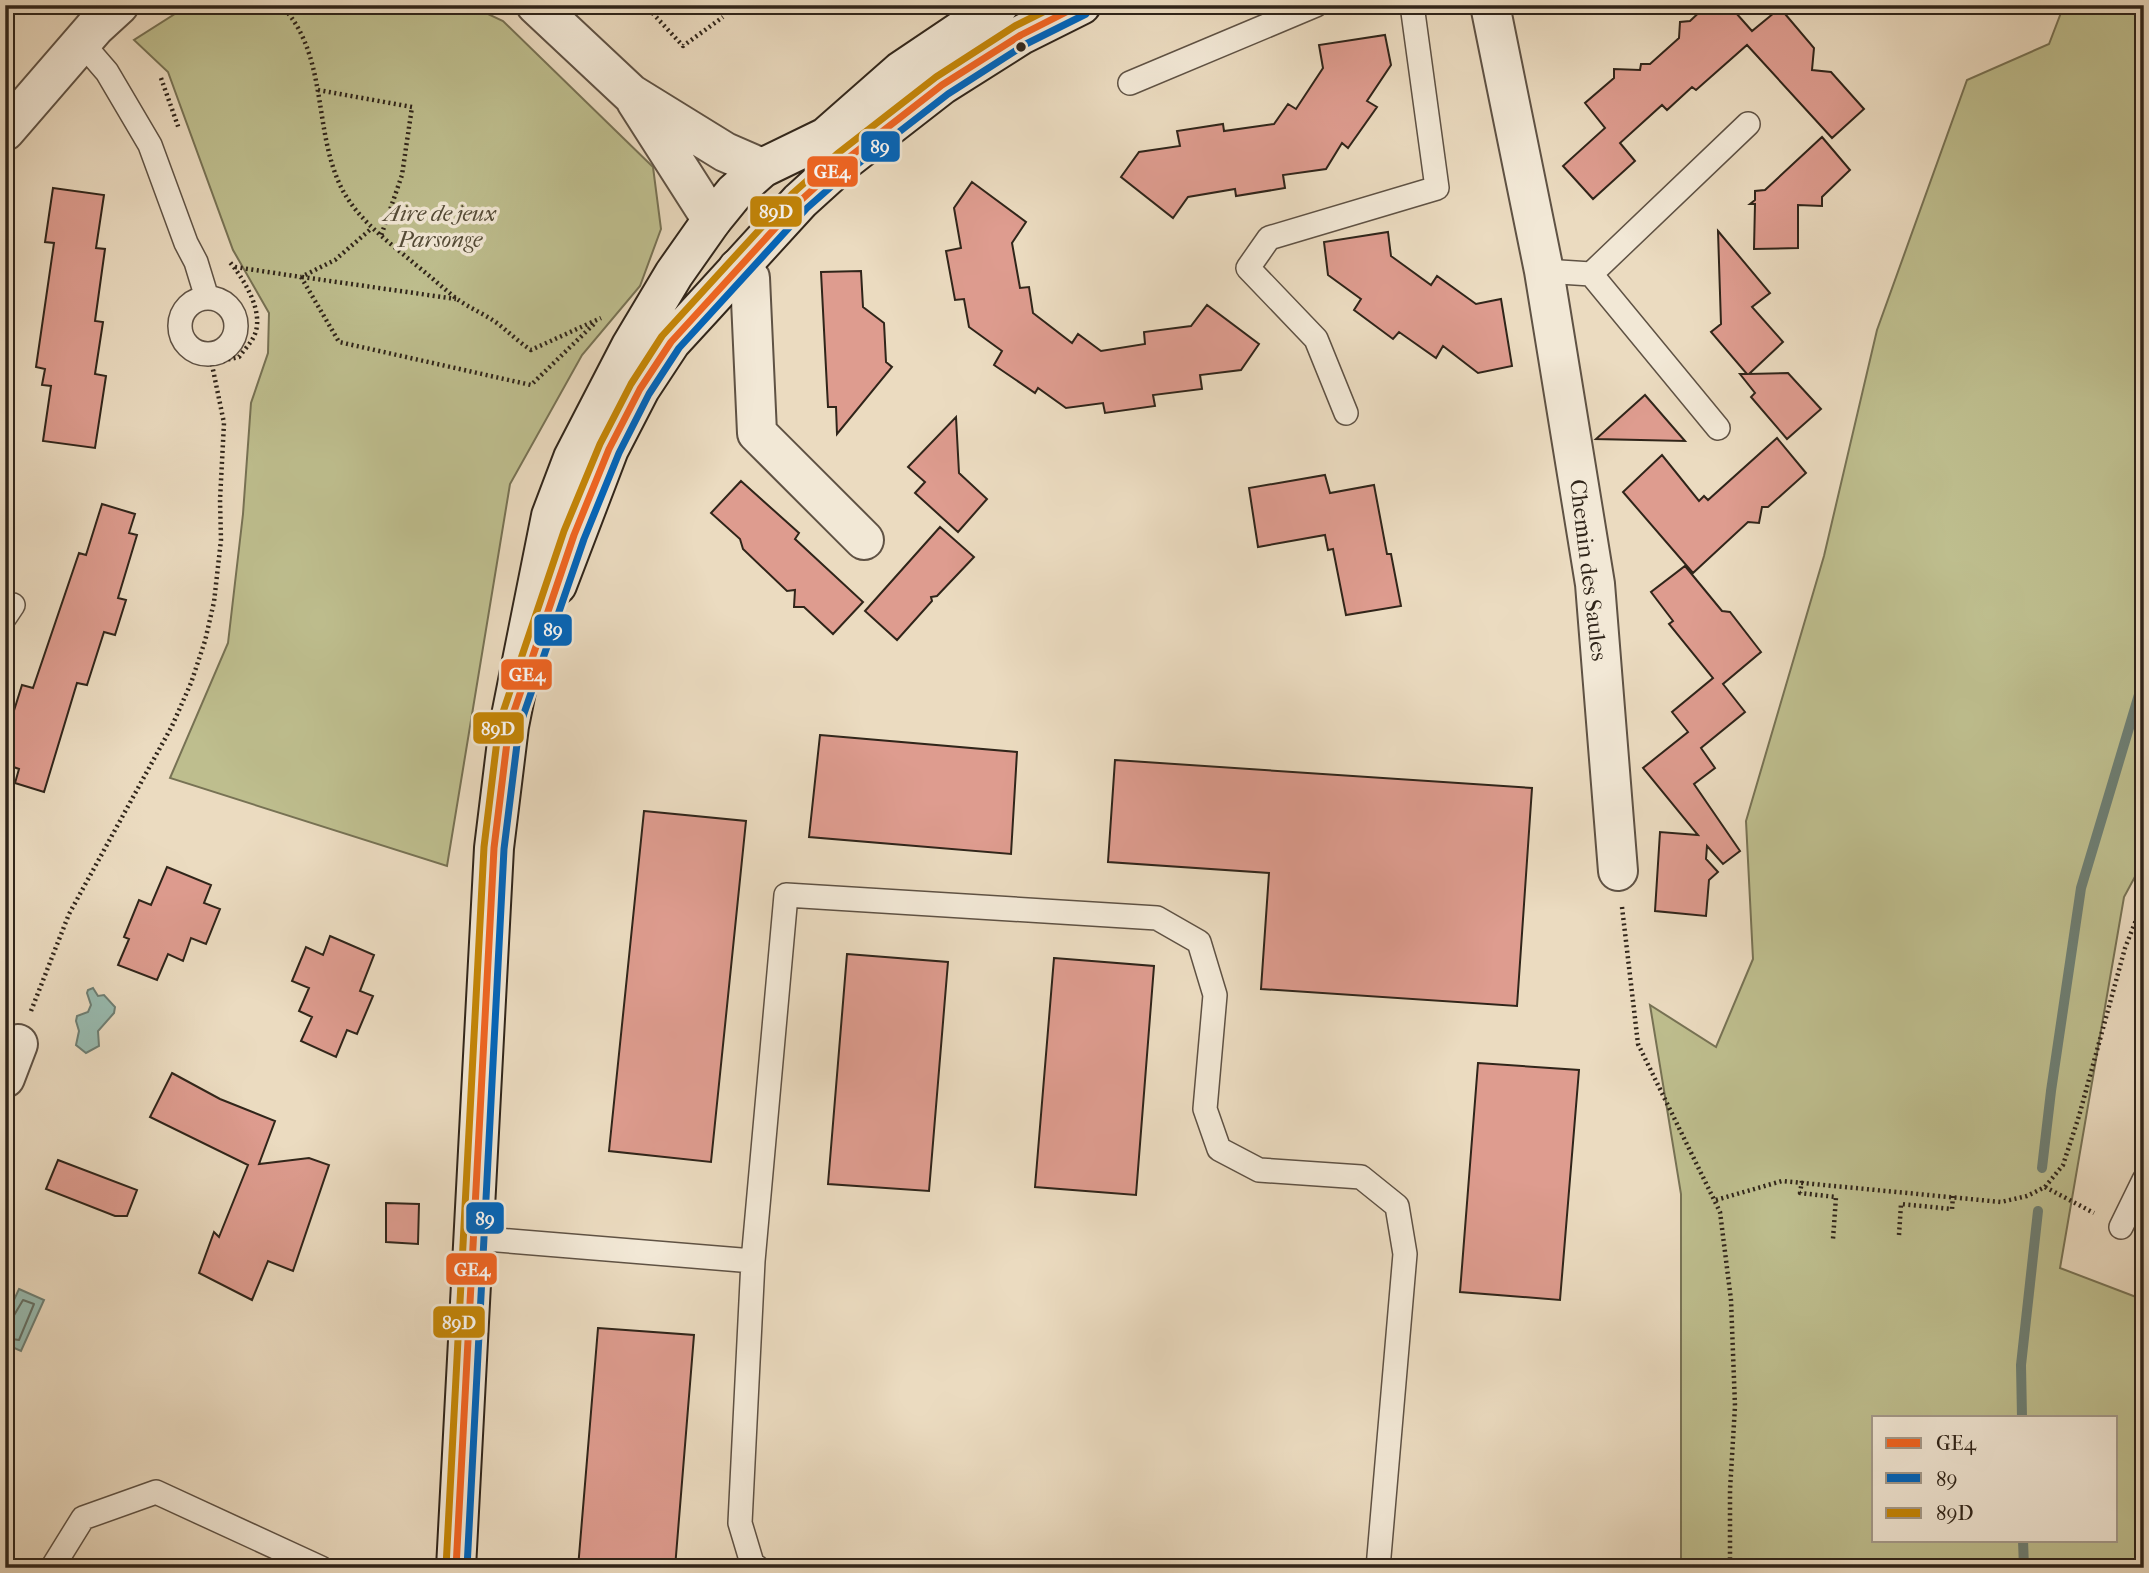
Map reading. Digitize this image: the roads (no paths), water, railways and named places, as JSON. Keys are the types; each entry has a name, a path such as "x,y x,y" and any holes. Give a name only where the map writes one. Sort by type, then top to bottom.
{"street":[{"path":"536,5 631,94 725,152 762,168"},
{"path":"456,1568 494,848 509,726 551,516 573,457 631,346 674,274 734,193 762,168 826,137 901,71 999,5"},
{"path":"509,726 574,536 609,449 640,389 671,342 800,201 843,162 942,85 1021,35 1082,5"},
{"name":"Chemin des Saules","path":"1490,5 1544,271 1595,584 1618,871"},
{"path":"5,131 97,20"},
{"path":"631,94 712,220 767,237"},
{"path":"762,168 767,237"},
{"path":"738,268 750,278 757,433 864,540"}],"lane":[{"path":"1130,83 1316,5"},
{"path":"1346,413 1316,339 1248,268 1269,238 1437,188 1412,5"},
{"path":"97,20 107,72 150,145 186,243 196,262 207,298"},
{"path":"1591,274 1748,124"},
{"path":"1544,271 1591,274 1718,428"},
{"path":"207,298 227,305 235,319 236,329 228,346 210,355 195,352 187,345 179,327 183,312 189,305 207,298"},
{"path":"758,1568 752,1563 740,1523 753,1261 786,894 1157,918 1199,942 1215,995 1205,1109 1219,1149 1259,1170 1361,1177 1397,1206 1405,1254 1378,1568"},
{"path":"2121,1227 2144,1180"},
{"path":"473,1238 753,1261"},
{"path":"52,1568 83,1518 156,1492 321,1568"}],"water":[{"path":"93,988 98,996 104,995 115,1007 114,1013 98,1031 99,1046 86,1053 76,1045 79,1031 76,1021 77,1016 88,1012 91,1005 87,993"},
{"path":"19,1289 44,1300 21,1351 5,1344 5,1319"}],"waterway":[{"path":"2042,1168 2081,888 2144,678"},
{"path":"2022,1416 2021,1365 2038,1211"},
{"path":"2023,1542 2024,1568"}],"park label":[{"name":"Aire de jeux Parsonge","path":"440,226"}]}
